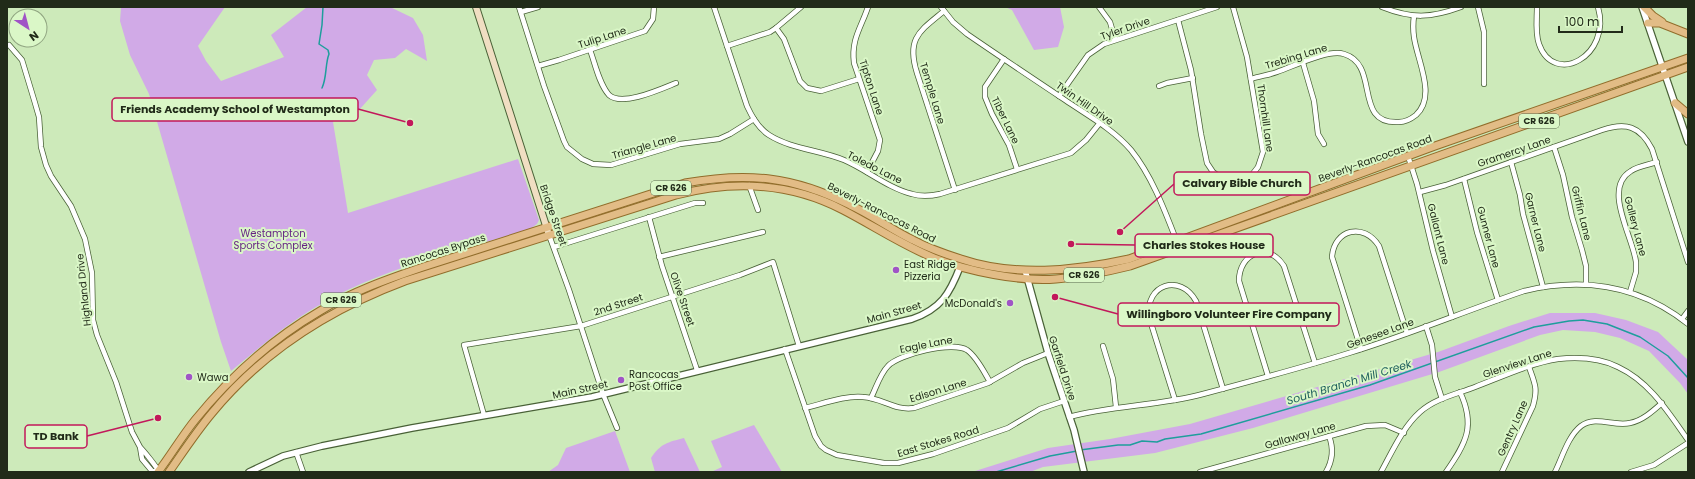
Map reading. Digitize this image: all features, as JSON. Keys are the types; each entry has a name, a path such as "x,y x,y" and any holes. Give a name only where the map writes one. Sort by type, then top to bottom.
{"main road":[{"name":"Bridge Street","path":"476,7 548,231"},
{"path":"1643,7 1652,16 1688,34"},
{"path":"1648,23 1656,22 1666,24"},
{"name":"Beverly-Rancocas Road","path":"798,192 842,210 908,246 936,259 960,267 980,272 1027,278 1054,279 1099,274 1130,266 1178,245 1408,156 1688,58"},
{"name":"Beverly-Rancocas Road","path":"798,184 850,204 913,240 962,260 989,267 1025,270 1050,270 1106,264 1178,245 1412,166 1688,67"},
{"path":"1675,103 1688,114"},
{"name":"Rancocas Bypass","path":"169,472 201,427 239,383 280,348 314,324 352,303 391,286 685,183 714,178 770,178 798,184"},
{"name":"Rancocas Bypass","path":"159,472 194,421 222,389 286,332 321,310 389,278 700,188 749,186 798,192"},
{"path":"908,246 913,240"}],"street":[{"path":"520,10 538,7"},
{"name":"Tulip Lane","path":"538,66 645,31 653,19 654,7"},
{"name":"Toledo Lane","path":"714,7 744,99 754,119 770,135 790,145 822,152 845,160 898,189 912,194 933,196 1071,153 1086,140 1100,124"},
{"path":"727,46 760,36 776,28 801,7"},
{"name":"Tipton Lane","path":"867,172 878,151 880,140 854,62 854,45 856,34 868,7"},
{"path":"1099,7 1110,22 1115,39"},
{"name":"Tyler Drive","path":"1059,96 1088,55 1098,47 1115,39 1217,7"},
{"name":"Thornhill Lane","path":"1178,20 1193,78 1201,134 1207,163 1217,176 1231,181 1242,180 1251,176 1258,167 1262,157 1261,140 1245,46 1233,7"},
{"path":"1382,7 1414,16 1439,14 1451,9 1462,7"},
{"path":"1478,7 1484,32 1484,84"},
{"path":"1537,7 1538,37 1541,48 1546,56 1552,60 1569,64 1580,61 1585,57 1595,42 1601,25 1598,7"},
{"path":"1643,7 1688,142"},
{"name":"Twin Hill Drive","path":"942,9 966,34 1100,124 1121,140 1136,156 1164,210 1178,245"},
{"name":"Temple Lane","path":"942,9 919,32 914,44 913,55 915,67 955,190"},
{"name":"Triangle Lane","path":"520,10 564,141 567,147 576,156 593,164 617,164 674,146 719,139 754,119"},
{"name":"Trebing Lane","path":"1251,79 1328,54 1337,53 1348,56 1362,67 1368,101 1374,111 1387,121 1398,122 1409,120 1422,108 1426,92 1414,36 1414,16"},
{"path":"776,28 788,48 800,81 807,88 821,91 859,79"},
{"name":"Highland Drive","path":"12,48 22,60 35,103 39,117 41,147 46,165 51,176 71,206 84,239 92,272 93,320 97,334 116,382 132,432 140,447 142,459 152,471 159,472"},
{"path":"590,50 606,91 614,98 624,100 634,98 676,83"},
{"name":"Tiber Lane","path":"1004,59 985,87 985,97 992,114 1009,145 1017,169"},
{"path":"1303,63 1314,101 1318,134 1324,144"},
{"path":"1159,86 1193,78"},
{"name":"Gramercy Lane","path":"1420,192 1464,179 1612,126 1633,127 1646,138 1652,149 1688,262"},
{"name":"Griffin Lane","path":"1554,147 1563,175 1572,217 1586,266 1586,284"},
{"name":"Gallant Lane","path":"1408,156 1420,192 1431,244 1452,317"},
{"name":"Garner Lane","path":"1511,162 1520,195 1523,214 1543,287"},
{"name":"Gallery Lane","path":"1630,292 1636,272 1636,262 1619,203 1619,186 1623,178 1630,171 1657,162"},
{"name":"Gunner Lane","path":"1464,179 1477,232 1498,300"},
{"path":"749,186 758,210"},
{"path":"554,247 695,203 703,203"},
{"name":"Olive Street","path":"649,217 659,257 697,370"},
{"name":"Bridge Street","path":"548,231 603,394 617,428"},
{"path":"659,257 763,232"},
{"path":"1361,349 1332,257 1336,242 1348,232 1364,232 1373,238 1379,246 1407,333"},
{"path":"1268,376 1239,281 1241,266 1249,257 1257,253 1270,254 1278,259 1284,266 1316,363"},
{"name":"2nd Street","path":"484,416 464,345 581,326 673,295 740,275 774,262 799,346"},
{"name":"Main Street","path":"249,472 296,452 344,441 603,394 924,315 943,301 953,285 960,267"},
{"name":"Garfield Drive","path":"1025,270 1048,353 1069,416 1084,472"},
{"name":"Genesee Lane","path":"1069,416 1116,407 1154,404 1223,389 1361,349 1498,300 1543,287 1560,284 1603,285 1630,292 1662,306 1688,324"},
{"path":"1175,400 1149,317 1148,307 1150,298 1156,291 1159,288 1168,285 1182,287 1190,293 1196,301 1223,389"},
{"path":"1682,319 1688,311"},
{"path":"1426,326 1434,355 1435,373 1442,399"},
{"path":"1103,346 1112,374 1116,407"},
{"name":"Eagle Lane","path":"871,398 884,370 891,362 907,356 947,347 960,347 970,353 990,382"},
{"name":"East Stokes Road","path":"785,349 815,436 821,446 837,455 891,463 919,458 1001,431 1020,422 1040,409 1064,401"},
{"name":"Edison Lane","path":"805,408 851,397 863,396 895,408 908,409 970,390 990,382 1023,363 1048,353"},
{"name":"Glenview Lane","path":"1380,472 1404,433 1420,412 1442,399 1460,392 1529,367 1564,359 1586,359 1601,362 1616,366 1637,378 1662,403 1688,441"},
{"name":"Gentry Lane","path":"1502,472 1533,406 1537,392 1529,367"},
{"path":"1446,472 1461,447 1469,426 1468,411 1460,392"},
{"path":"1556,472 1571,440 1581,426 1586,423 1597,421 1620,424 1631,423 1640,419 1662,403"},
{"name":"Gallaway Lane","path":"1200,472 1359,427 1379,424 1389,426 1404,433"},
{"path":"1326,472 1333,451 1333,445 1329,436"},
{"path":"1631,472 1654,465 1688,441"},
{"path":"296,452 304,472"},
{"path":"1221,466 1222,472"}],"green space":[{"name":"Westampton Sports Complex","path":"121,7 225,7 198,46 206,61 221,81 284,57 271,35 307,7 390,7 413,18 423,35 427,61 406,49 395,58 374,60 367,75 377,90 359,110 343,106 333,122 348,213 518,159 539,220 537,224 530,229 393,271 341,293 293,322 231,371 221,342 149,94 130,55 120,21"},
{"path":"1005,7 1060,7 1064,27 1058,47 1034,50 1012,10"},
{"path":"1550,313 1595,313 1626,320 1658,332 1688,360 1688,394 1680,383 1649,351 1620,338 1595,332 1563,330 1540,335 1439,372 1253,428 1155,453 1043,467 1030,472 972,472 1048,448 1110,439 1190,424 1438,352 1509,326"},
{"path":"754,425 782,472 711,472 722,467 711,441"},
{"path":"615,431 630,472 548,472 558,465 566,448"},
{"path":"684,438 700,472 655,472 651,458 654,453 665,444"}],"waterway":[{"path":"322,88 325,80 329,54 328,50 319,44 323,7"},
{"name":"South Branch Mill Creek","path":"1080,450 1130,445 1142,441 1157,442 1165,439 1201,434 1370,385 1534,327 1569,321 1583,320 1607,324 1640,337 1668,356 1688,378"},
{"name":"South Branch Mill Creek","path":"996,472 1050,456 1077,451"}],"place":[{"name":"Friends Academy School of Westampton","path":"410,123"},
{"name":"Calvary Bible Church","path":"1120,232"},
{"name":"Charles Stokes House","path":"1071,244"},
{"name":"East Ridge Pizzeria","path":"896,270"},
{"name":"Willingboro Volunteer Fire Company","path":"1055,297"},
{"name":"McDonald's","path":"1010,303"},
{"name":"Wawa","path":"189,377"},
{"name":"Rancocas Post Office","path":"621,380"},
{"name":"TD Bank","path":"158,418"}]}
